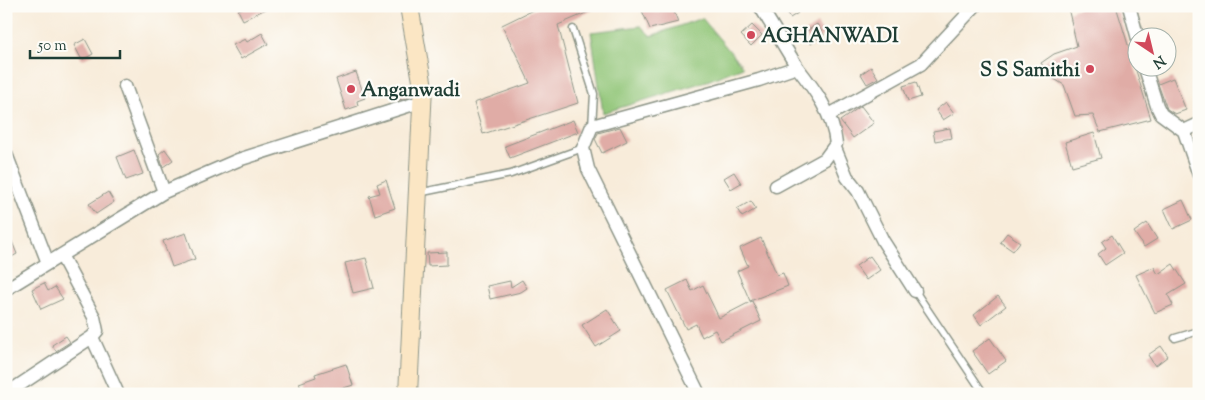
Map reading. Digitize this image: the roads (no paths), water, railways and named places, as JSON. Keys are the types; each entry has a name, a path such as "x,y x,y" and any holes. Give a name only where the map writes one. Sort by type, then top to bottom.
{"main road":[{"path":"408,6 423,87 408,394"}],"street":[{"path":"760,6 829,115 835,130 835,148 848,177 858,191 883,241 915,291"},
{"path":"829,115 921,64 975,6"},
{"path":"1129,6 1135,28"},
{"path":"699,394 588,168 583,148 592,126 759,80 797,67"},
{"path":"1148,78 1161,114 1184,131 1199,175"},
{"path":"125,86 164,192"},
{"path":"6,288 164,192 238,160 423,101"},
{"path":"1184,131 1199,124"},
{"path":"776,186 824,159 835,148"},
{"path":"6,154 48,263"},
{"path":"6,394 92,337 97,331 97,324 61,255"},
{"path":"92,337 118,394"}],"lane":[{"path":"573,29 594,94 592,126"},
{"path":"417,193 511,174 583,148"},
{"path":"915,291 984,394"},
{"path":"1175,338 1199,331"}],"place":[{"name":"AGHANWADI","path":"751,35"},
{"name":"S S Samithi","path":"1090,69"},
{"name":"Anganwadi","path":"351,89"}]}
